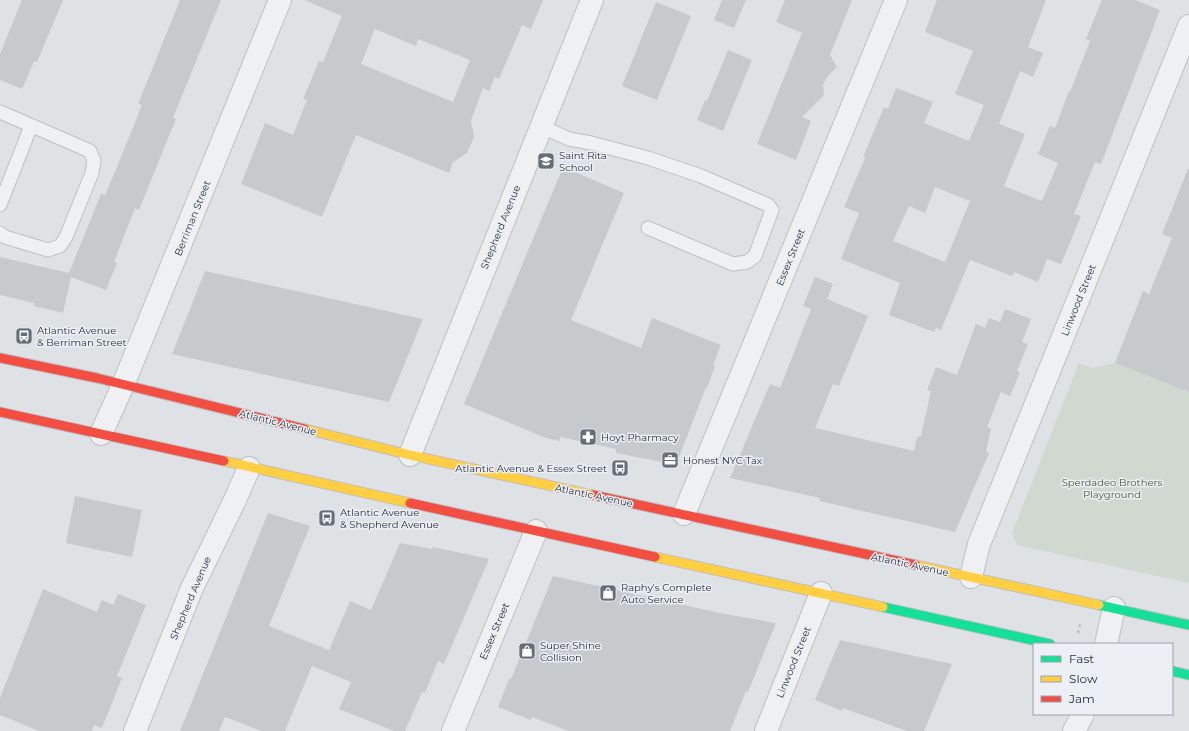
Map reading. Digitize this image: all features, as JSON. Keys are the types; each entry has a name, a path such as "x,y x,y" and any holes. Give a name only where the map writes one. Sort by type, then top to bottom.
{"main road":[{"name":"Atlantic Avenue","path":"0,358 124,385 410,455 1189,625"},
{"path":"0,412 1046,643"},
{"path":"1173,671 1189,675"}],"street":[{"name":"Berriman Street","path":"102,434 124,385 280,0"},
{"name":"Shepherd Avenue","path":"410,455 540,126 592,0"},
{"name":"Essex Street","path":"684,514 896,0"},
{"name":"Linwood Street","path":"971,577 979,544 1189,26"},
{"name":"Shepherd Avenue","path":"135,731 192,588 249,468"},
{"name":"Essex Street","path":"453,731 536,531"},
{"name":"Linwood Street","path":"766,731 821,593"},
{"path":"1106,643 1114,608"},
{"path":"1074,731 1082,715"}],"lane":[{"path":"0,112 90,151 94,161 92,173 66,237 60,246 48,250 5,237 0,233"},
{"path":"0,205 31,126"},
{"path":"540,126 569,139 591,143 648,158 701,176 768,204 772,210 754,256 747,262 733,264 648,228"}],"path":[{"path":"1078,633 1080,623"}],"green space":[{"name":"Sperdadeo Brothers Playground","path":"1079,363 1092,368 1115,363 1189,392 1189,583 1017,545 1012,533"}],"building":[{"path":"22,0 63,0 37,62 34,61 22,89 0,80 0,54"},
{"path":"180,0 221,0 173,118 176,119 139,210 135,208 114,262 117,263 106,290 71,277 63,313 34,306 34,303 0,295 0,257 69,273 101,194 105,195 117,167 142,105 138,104"},
{"path":"304,0 543,0 531,29 522,25 499,79 495,77 489,91 483,88 471,120 474,137 467,153 453,162 449,173 356,135 322,217 241,184 265,123 293,135 307,100 303,99 319,61 323,62 342,16","holes":["375,29 416,46 418,39 470,60 453,102 361,64"]},
{"path":"722,0 746,0 734,28 714,20"},
{"path":"785,0 852,0 830,55 837,67 827,77 823,85 824,95 802,117 811,121 796,160 757,144 802,33 776,22"},
{"path":"937,0 1046,0 1028,47 1043,53 1033,77 1020,71 999,124 1025,134 1004,186 1042,201 1058,163 1038,154 1050,126 1055,128 1069,91 1070,92 1090,41 1086,39 1102,0 1135,0 1160,10 1101,164 1095,162 1074,214 1081,216 1061,264 1047,259 1038,282 1014,272 1012,276 970,260 941,330 936,328 934,332 889,315 900,283 841,259 859,213 844,207 865,158 863,157 884,107 888,109 896,88 933,102 924,123 969,141 984,105 955,94 973,51 925,32","holes":["935,187 970,201 945,262 893,241 909,206 925,213"]},
{"path":"656,2 691,16 657,100 622,86"},
{"path":"728,50 752,60 723,131 697,120 705,100 707,101"},
{"path":"563,167 624,193 571,320 641,348 652,318 721,345 713,365 715,366 707,388 706,387 676,465 616,453 616,449 560,437 560,441 546,438 464,404"},
{"path":"1188,169 1189,392 1115,363 1143,291 1149,294 1172,238 1162,234"},
{"path":"205,271 423,319 389,402 172,354"},
{"path":"815,277 833,284 827,299 868,316 839,386 833,384 815,428 914,451 917,437 921,436 931,391 927,390 936,367 957,375 976,324 985,328 989,318 1000,322 1005,309 1031,319 1022,342 1028,344 1017,371 1020,372 1010,396 1001,392 987,427 991,428 986,451 989,453 955,532 819,501 820,498 730,478 770,384 780,388 811,309 803,306"},
{"path":"75,496 142,510 132,557 66,543"},
{"path":"268,513 310,526 269,626 329,650 350,601 371,610 400,543 432,549 433,547 489,559 444,664 438,661 425,693 422,692 405,731 394,731 339,709 351,682 312,666 285,731 261,731 225,717 219,731 180,731"},
{"path":"553,576 720,613 776,623 748,692 746,691 730,731 568,731 532,717 531,720 498,707"},
{"path":"43,589 97,612 102,600 113,605 118,594 146,605 117,676 122,678 102,728 94,725 92,731 39,731 0,715 0,698"},
{"path":"840,640 952,664 924,731 907,731 843,708 842,711 815,700"}],"traffic: fast":[{"path":"1099,605 1189,625"},
{"path":"883,607 1045,643"},
{"path":"1173,671 1189,675"}],"traffic: slow":[{"path":"305,429 410,455 593,495"},
{"path":"224,461 410,503"},
{"path":"655,557 883,607"},
{"path":"916,565 1099,605"}],"traffic: jam":[{"path":"0,358 97,378 305,429"},
{"path":"0,412 224,461"},
{"path":"593,495 916,565"},
{"path":"410,503 655,557"}],"place":[{"name":"Saint Rita School","path":"546,161"},
{"name":"Atlantic Avenue & Berriman Street","path":"24,336"},
{"name":"Hoyt Pharmacy","path":"588,437"},
{"name":"Honest NYC Tax","path":"670,460"},
{"name":"Atlantic Avenue & Essex Street","path":"620,468"},
{"name":"Atlantic Avenue & Shepherd Avenue","path":"327,518"},
{"name":"Raphy's Complete Auto Service","path":"608,593"},
{"name":"Super Shine Collision","path":"527,651"}]}
